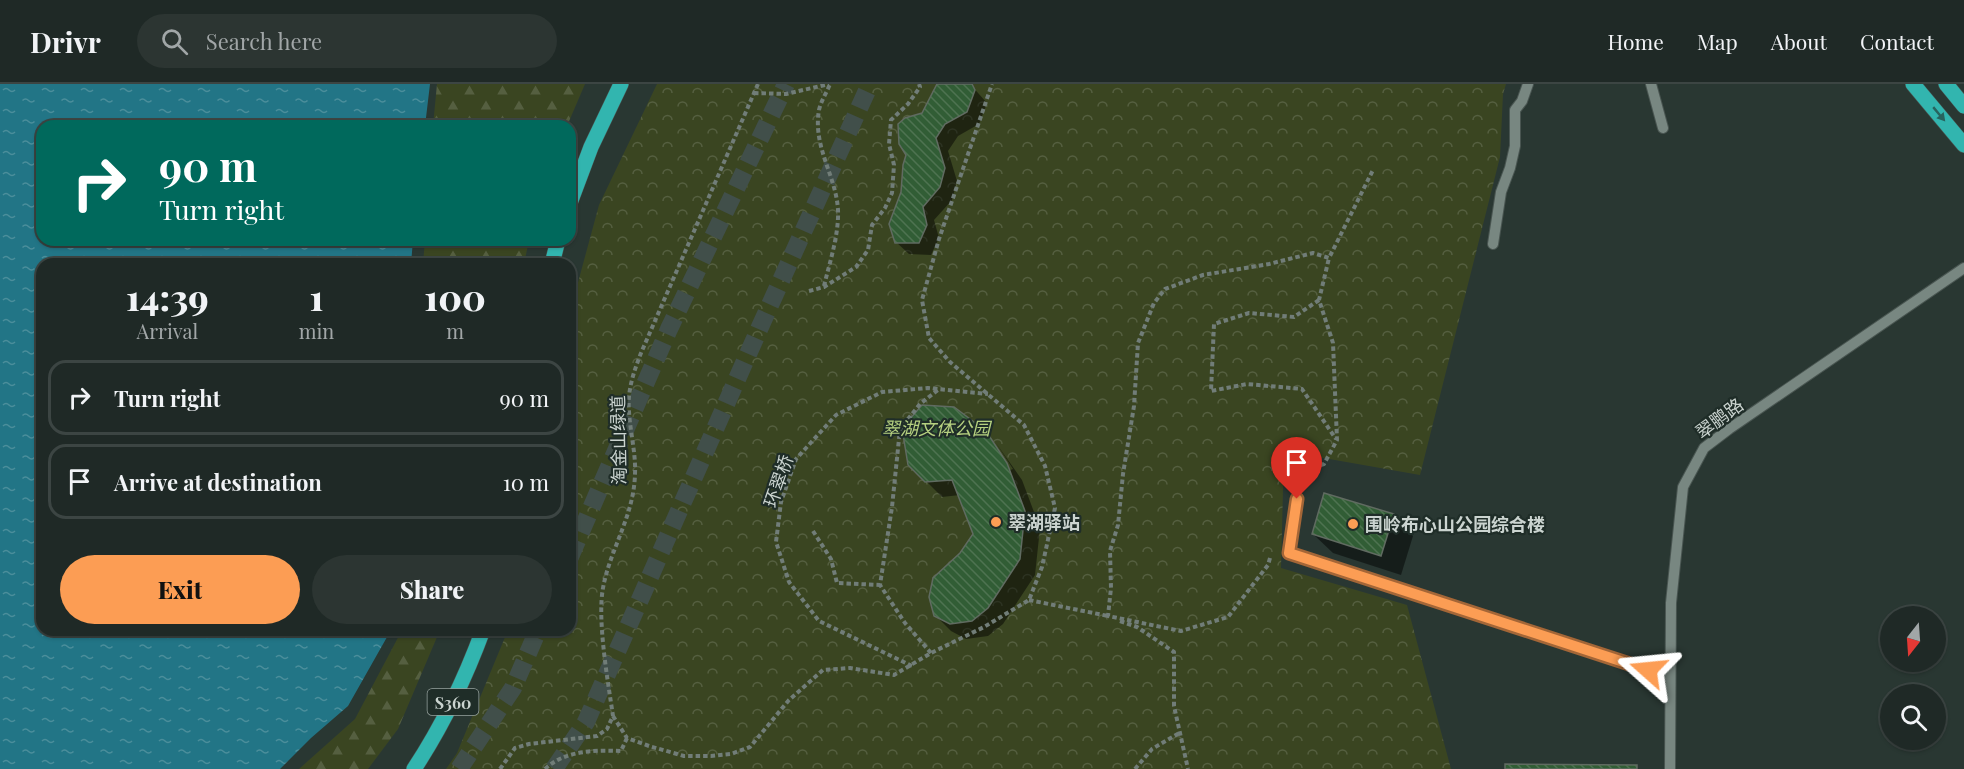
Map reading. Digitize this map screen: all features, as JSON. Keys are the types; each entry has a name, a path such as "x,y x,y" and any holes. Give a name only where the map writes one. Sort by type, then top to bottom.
{"main road":[{"path":"576,187 591,147 621,84"},
{"path":"1914,84 1964,145"},
{"path":"1946,84 1964,106"},
{"name":"S360","path":"414,769 444,719 467,674 481,636"}],"street":[{"path":"1493,244 1501,192 1515,146 1515,110 1522,101 1528,84"},
{"path":"1651,84 1663,128"},
{"name":"翠鹏路","path":"1670,769 1671,603 1683,487 1704,448 1964,268"},
{"path":"1296,495 1289,553 1670,678"}],"path":[{"name":"淘金山绿道","path":"613,716 603,622 603,589 612,558 631,510 635,474 628,409 632,378 758,84"},
{"path":"754,93 786,94 830,84"},
{"path":"824,286 838,218 836,192 821,154 818,132 820,108 830,84"},
{"path":"808,291 824,286 856,267 868,250 872,225 885,208 892,193 894,165 889,144 891,120 908,104 920,87 919,84"},
{"path":"613,716 627,738 684,756 731,754 750,747 789,700 823,670 850,668 894,675 1029,600 1042,567 1055,508 1045,466 1024,425 950,362 929,338 922,300 939,239 992,84"},
{"path":"1296,495 1303,470 1324,464 1337,440 1334,343 1319,300 1329,258 1373,170"},
{"path":"1108,616 1111,588 1110,551 1118,525 1123,474 1134,406 1138,343 1154,303 1165,289 1203,275 1269,264 1313,253 1329,258"},
{"path":"1319,300 1294,317 1249,313 1214,324 1211,391 1247,384 1302,389 1337,440"},
{"name":"环翠桥","path":"912,666 819,621 789,582 776,542 781,502 796,459 836,415 882,392 928,388 989,394"},
{"path":"931,653 905,623 880,585 892,507 900,429 920,404 939,389"},
{"path":"813,531 831,559 837,583 880,585"},
{"path":"1029,600 1181,631 1228,617 1268,565 1272,554"},
{"path":"1108,616 1137,627 1174,652 1174,706 1188,769"},
{"path":"500,769 515,748 529,744 597,736 607,729 613,716"},
{"path":"1136,769 1152,749 1181,732"},
{"path":"545,769 568,756 594,750 621,751 627,738"}],"green space":[{"path":"437,84 585,84 570,120 434,120"},
{"name":"翠湖文体公园","path":"657,84 1506,84 1503,94 1500,157 1420,475 1284,451 1281,568 1407,605 1451,769 446,769 457,753 506,636 576,636 576,290 599,205"},
{"path":"424,246 528,246 525,258 424,258"},
{"path":"399,636 437,636 398,729 368,769 299,769 355,719"}],"water":[{"path":"0,84 430,84 426,120 36,120 36,246 412,246 412,258 36,258 36,636 388,636 348,706 280,769 0,769"}],"building":[{"path":"937,84 972,84 975,90 967,112 945,124 936,138 945,168 940,187 923,207 927,225 919,243 895,243 889,224 901,192 906,155 899,144 898,124 905,118 922,113"},
{"name":"翠湖驿站","path":"922,405 954,407 986,431 1007,463 1025,511 1020,559 988,608 972,621 950,624 934,616 929,597 933,578 960,553 973,534 952,480 925,482 908,465 902,428"},
{"name":"围岭布心山公园综合楼","path":"1324,493 1394,514 1381,556 1312,534"},
{"path":"1505,764 1637,765 1637,769 1505,769"}],"tunnel":[{"path":"576,543 669,329 786,84"},
{"path":"554,769 586,722 870,84"},
{"path":"459,769 513,688 535,636"}],"place":[{"name":"翠湖驿站","path":"996,522"},
{"name":"围岭布心山公园综合楼","path":"1353,524"}],"route":[{"path":"1297,499 1289,553 1648,670"}]}
